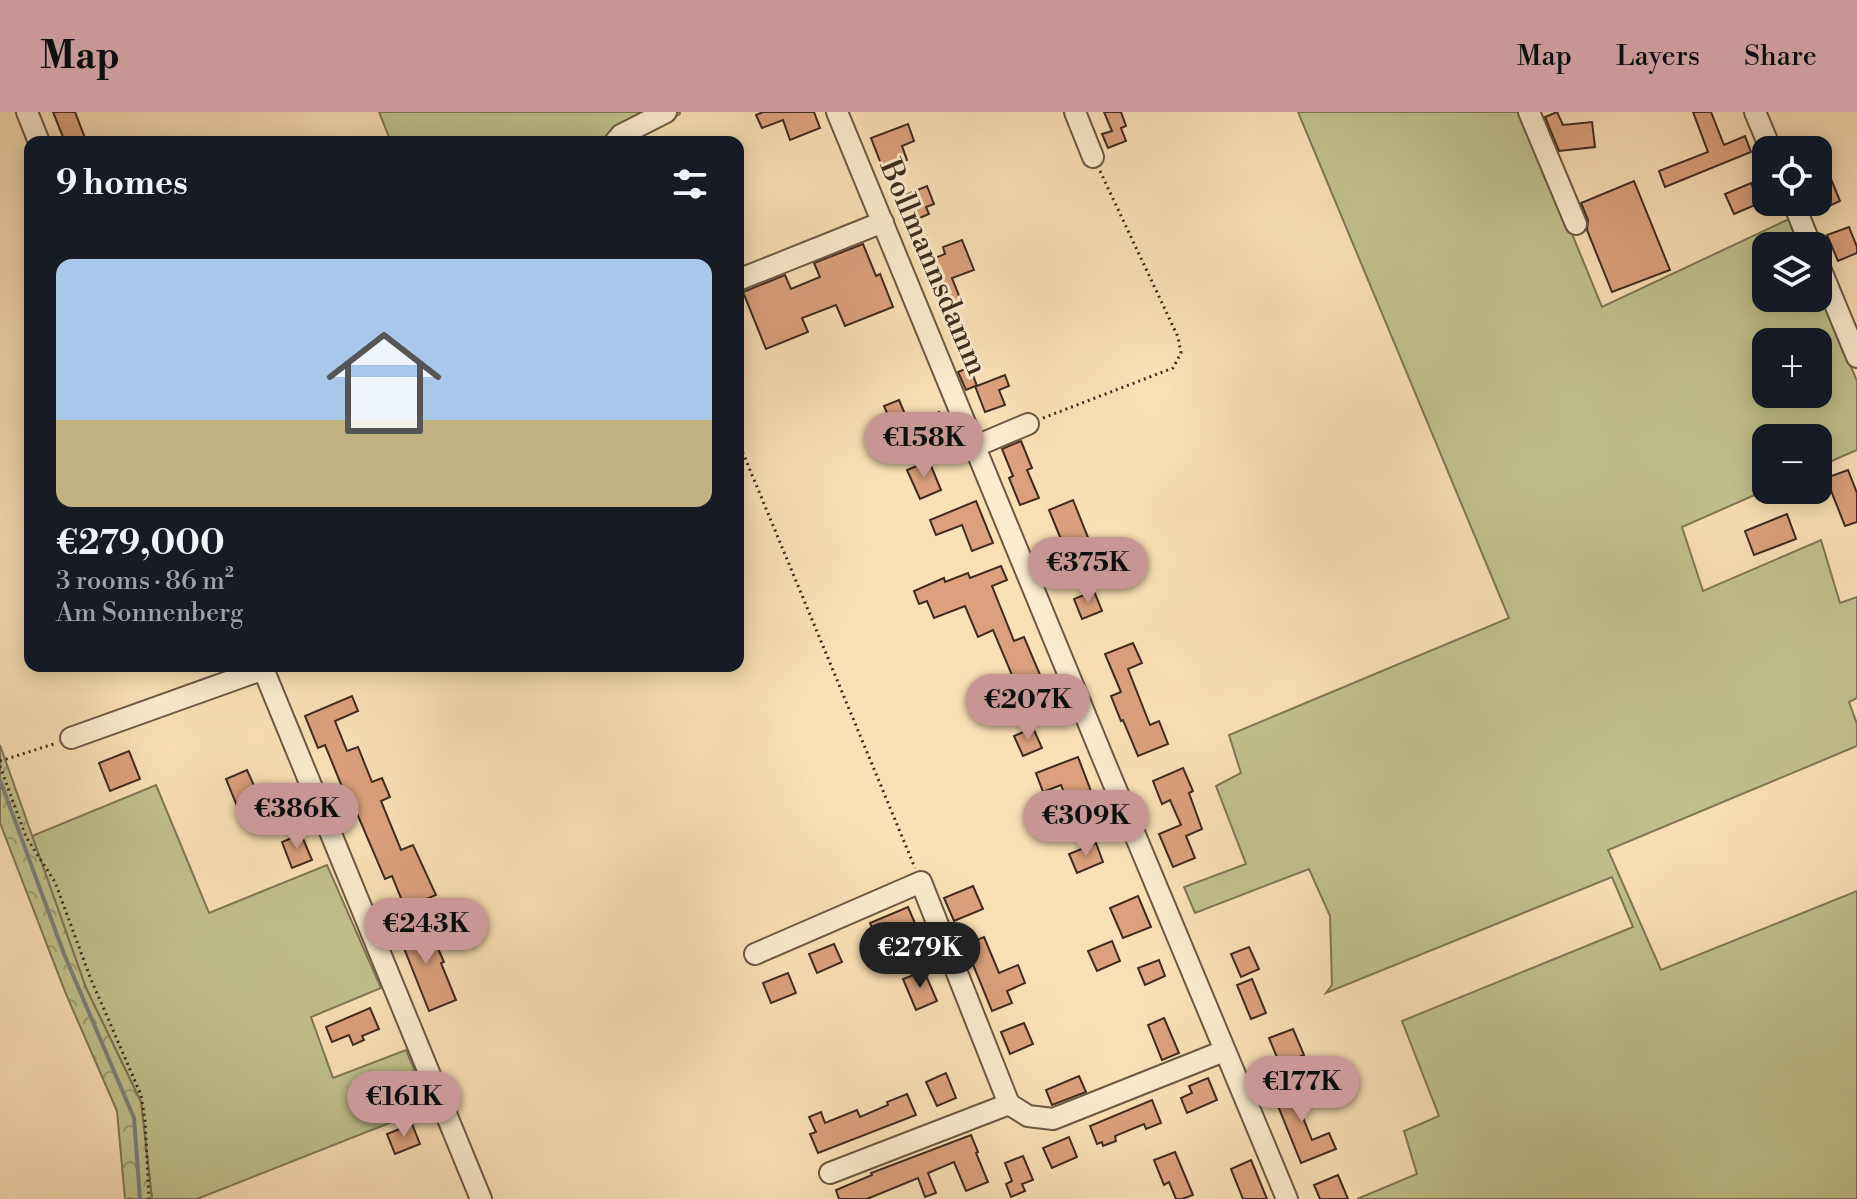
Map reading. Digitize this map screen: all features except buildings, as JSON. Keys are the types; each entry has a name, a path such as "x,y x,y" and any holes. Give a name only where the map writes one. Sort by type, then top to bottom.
{"street":[{"path":"27,112 37,136"},
{"path":"620,136 666,112"},
{"name":"Bollmannsdamm","path":"837,112 1287,1199"},
{"path":"1075,112 1093,157"},
{"path":"1529,112 1576,224"},
{"path":"1755,112 1765,136"},
{"path":"744,278 883,222"},
{"path":"1832,297 1857,357"},
{"path":"976,446 1028,424"},
{"path":"71,738 249,672"},
{"path":"265,672 481,1199"},
{"path":"755,954 921,882 1009,1104 1028,1116 1053,1119 1224,1051"},
{"path":"830,1173 1009,1104"}],"path":[{"path":"1028,424 1173,368 1181,353 1178,337 1093,157"},
{"path":"744,455 921,882"},
{"path":"71,738 0,764 26,837 55,882 90,977 141,1095 149,1199"}],"green space":[{"path":"379,112 680,112 641,136 389,136"},
{"path":"1298,112 1522,112 1602,307 1752,236 1752,312 1828,312 1857,381 1857,450 1832,461 1832,424 1752,424 1752,496 1682,527 1703,591 1821,540 1840,603 1857,597 1857,698 1849,702 1857,724 1857,746 1608,850 1661,970 1857,891 1857,1199 1357,1199 1417,1174 1404,1131 1439,1116 1402,1021 1633,927 1612,877 1326,993 1332,985 1330,916 1309,869 1195,913 1184,887 1246,864 1216,786 1241,773 1229,735 1509,618"},
{"path":"1789,219 1795,232 1761,232"},
{"path":"0,745 86,988 141,1102 152,1199 125,1199 117,1111 66,994 0,823"},
{"path":"156,785 209,913 327,865 381,988 311,1017 333,1078 406,1050 430,1107 197,1199 152,1199 141,1102 86,988 32,836"}],"waterway":[{"path":"0,780 64,954 134,1118 140,1199"}]}
